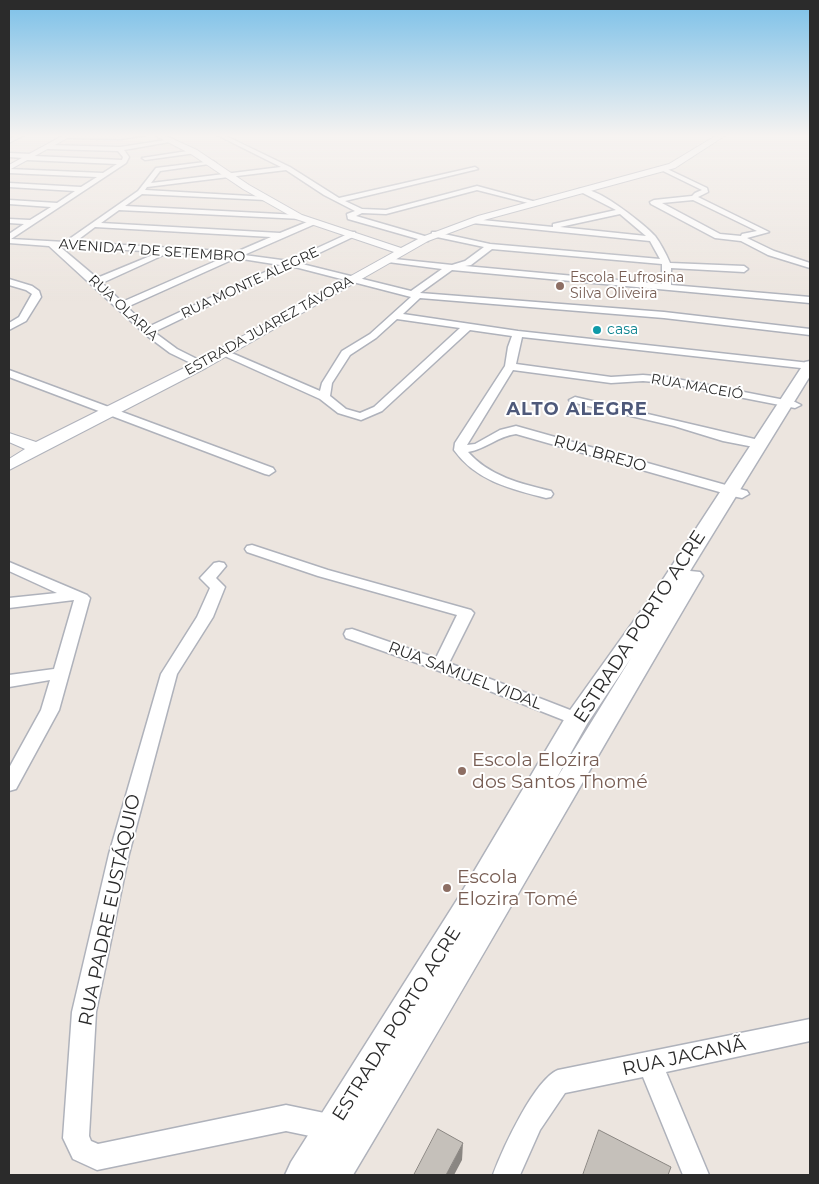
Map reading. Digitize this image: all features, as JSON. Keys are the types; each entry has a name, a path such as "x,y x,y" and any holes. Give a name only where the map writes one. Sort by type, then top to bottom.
{"main road":[{"name":"ESTRADA PORTO ACRE","path":"304,1175 343,1133 477,939 735,492 790,404 810,366"},
{"name":"ESTRADA PORTO ACRE","path":"332,1175 343,1133 471,904 577,720 735,492 758,444 790,404 810,383"}],"street":[{"path":"9,237 80,190"},
{"path":"187,194 219,190"},
{"path":"252,190 299,217 400,251"},
{"path":"320,190 362,210 386,212 463,190"},
{"path":"338,200 381,190"},
{"path":"488,190 536,203"},
{"name":"ESTRADA JUAREZ TÁVORA","path":"9,465 37,448 113,411 223,353 388,260 400,251 472,221 579,190"},
{"path":"581,190 605,200 622,211 653,239 666,263 666,286"},
{"path":"694,198 697,194 706,190"},
{"path":"67,244 140,192 266,198"},
{"path":"743,239 745,236 765,232 694,198 654,202 718,236 743,239 771,253 810,266"},
{"path":"9,202 58,204"},
{"path":"120,208 299,217"},
{"path":"362,210 350,216 362,221 430,237 490,246 744,269"},
{"path":"542,229 622,211"},
{"path":"386,212 384,218 390,228"},
{"path":"9,221 31,222"},
{"path":"472,221 653,239"},
{"path":"121,306 312,222"},
{"path":"95,225 282,235"},
{"name":"RUA MONTE ALEGRE","path":"148,331 293,264 352,234"},
{"name":"AVENIDA 7 DE SETEMBRO","path":"9,241 170,250 234,256 293,264 415,295 674,316 810,332"},
{"name":"RUA OLARIA","path":"51,243 173,352 201,365"},
{"path":"324,397 327,382 342,357 374,336 416,296 415,292 447,270 468,263 490,246"},
{"path":"96,282 170,250"},
{"path":"388,260 455,268 810,300"},
{"path":"9,282 29,288 36,293 36,301 26,314 10,325"},
{"path":"396,316 518,334 810,366"},
{"path":"223,353 324,397 342,411 361,417 373,413 467,327"},
{"path":"518,334 513,347 510,366 461,444 460,450 471,462 499,480 546,494"},
{"name":"RUA MACEIÓ","path":"510,366 611,380 643,378 667,380 790,404"},
{"path":"9,373 269,471"},
{"path":"575,400 677,423 722,437 758,444"},
{"name":"RUA BREJO","path":"460,450 478,447 504,432 516,430 735,492"},
{"path":"9,437 37,448"},
{"path":"252,549 323,573 466,613 440,665"},
{"path":"9,566 78,596"},
{"name":"RUA PADRE EUSTÁQUIO","path":"219,566 207,578 218,588 205,618 169,674 119,854 84,1012 76,1138 82,1150 97,1157 286,1118 343,1133"},
{"path":"9,603 78,596"},
{"path":"9,784 50,710 62,673 78,596"},
{"name":"RUA SAMUEL VIDAL","path":"352,634 440,665 577,720"},
{"path":"9,681 62,673"},
{"name":"RUA JACANÃ","path":"506,1175 531,1121 558,1082 810,1030"},
{"path":"650,1064 696,1175"}],"building":[{"path":"438,1129 463,1143 446,1175 414,1175"},
{"path":"599,1130 671,1167 668,1175 583,1175"}],"place":[{"name":"Escola Eufrosina Silva Oliveira","path":"560,286"},
{"name":"casa","path":"597,330"},
{"name":"Escola Elozira dos Santos Thomé","path":"462,771"},
{"name":"Escola Elozira Tomé","path":"447,888"}],"district":[{"name":"ALTO ALEGRE","path":"577,410"}]}
